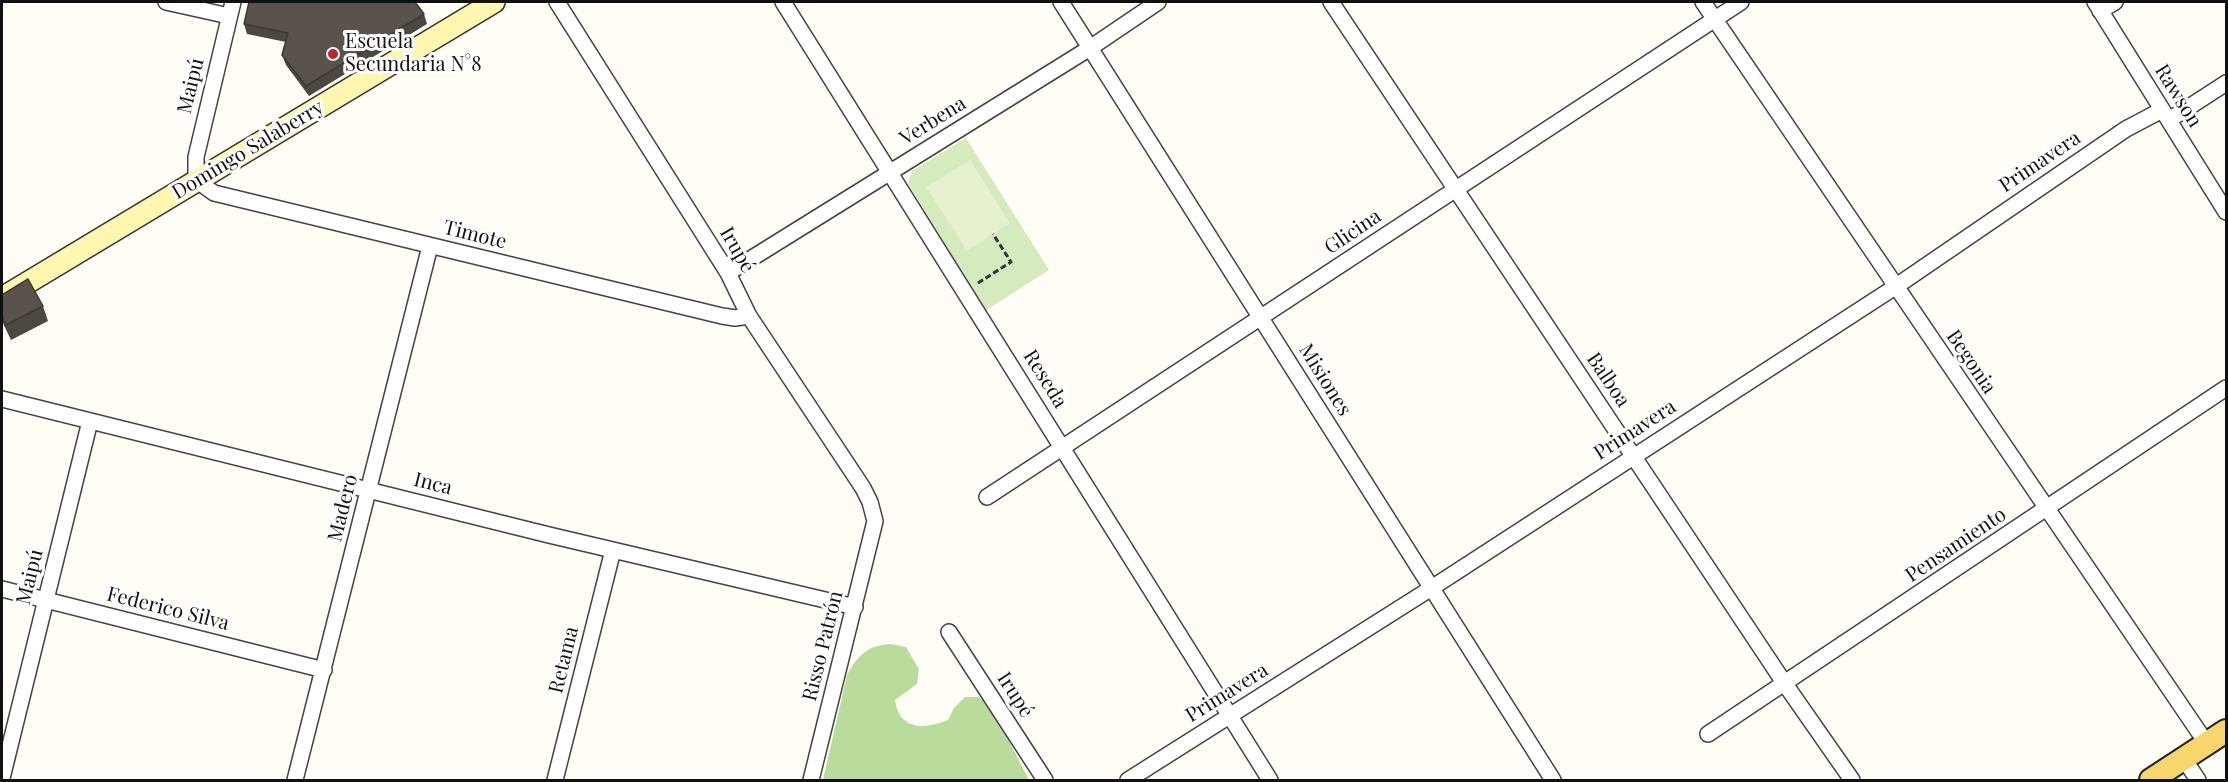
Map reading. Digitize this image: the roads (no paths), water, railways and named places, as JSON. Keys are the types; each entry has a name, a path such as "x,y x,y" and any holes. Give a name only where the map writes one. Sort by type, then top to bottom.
{"main road":[{"path":"2151,780 2226,731"}],"street":[{"path":"166,2 231,9"},
{"name":"Domingo Salaberry","path":"2,298 494,2"},
{"name":"Irupé","path":"557,2 728,273 749,316 863,488 875,521"},
{"name":"Reseda","path":"783,2 1270,780"},
{"name":"Misiones","path":"1061,2 1262,318 1430,589 1553,780"},
{"name":"Verbena","path":"728,273 1090,48 1158,2"},
{"name":"Balboa","path":"1331,2 1785,684 1852,780"},
{"name":"Begonia","path":"1703,2 1894,287 2207,744"},
{"name":"Glicina","path":"987,497 1741,2"},
{"path":"2097,6 2115,2"},
{"name":"Rawson","path":"2097,6 2226,212"},
{"name":"Maipú","path":"196,180 196,157 231,9"},
{"name":"Primavera","path":"1128,780 1430,589 1894,287 2126,129 2165,115 2226,83"},
{"name":"Timote","path":"196,180 214,193 722,316 735,318 749,316"},
{"name":"Madero","path":"296,780 430,246"},
{"name":"Pensamiento","path":"1708,734 2226,388"},
{"name":"Inca","path":"2,399 855,608"},
{"name":"Maipú","path":"2,778 90,421"},
{"name":"Risso Patrón","path":"811,780 875,521"},
{"name":"Retama","path":"555,780 613,550"},
{"name":"Federico Silva","path":"2,589 324,670"},
{"name":"Irupé","path":"949,632 1045,780"},
{"path":"2184,759 2198,780"}],"place":[{"name":"Escuela Secundaria N°8","path":"333,54"}]}
